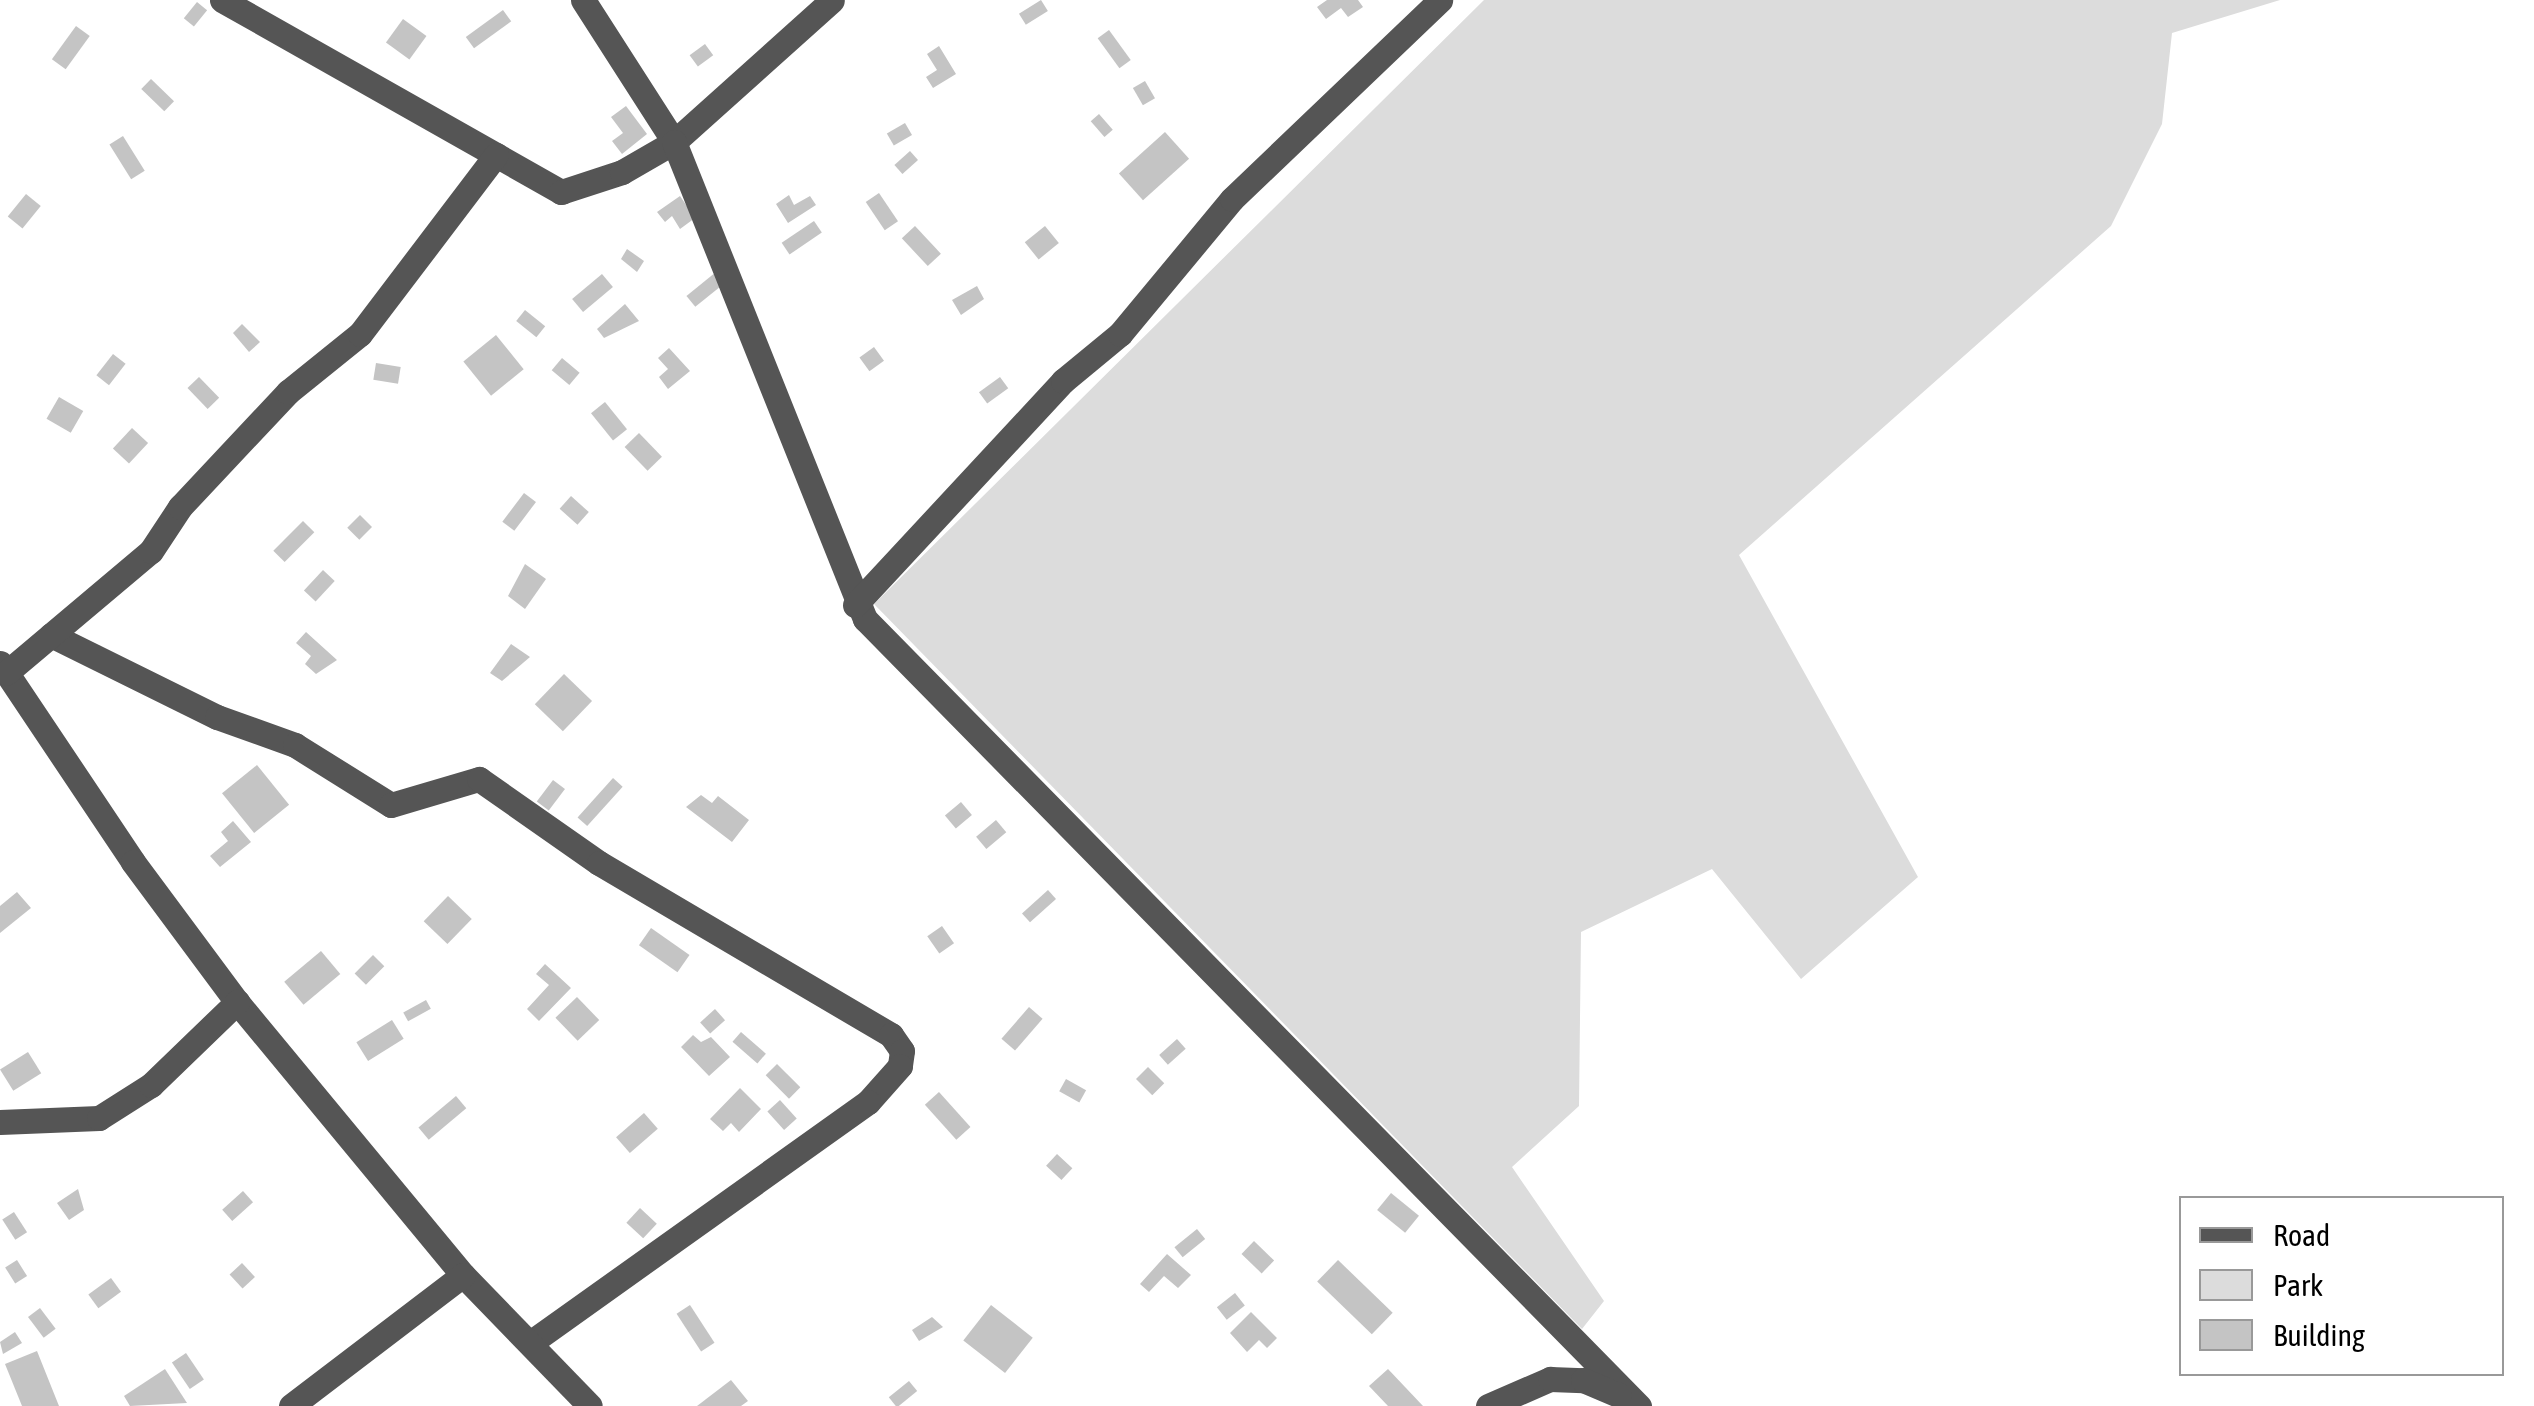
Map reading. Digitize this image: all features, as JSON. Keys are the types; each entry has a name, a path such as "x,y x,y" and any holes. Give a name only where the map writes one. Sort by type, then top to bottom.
{"street":[{"path":"222,0 561,192 622,172 674,142 832,0"},
{"path":"583,0 674,142 785,408 855,604 1009,772 1638,1406"},
{"path":"855,604 1073,371 1120,334 1232,200 1440,0"},
{"path":"496,155 360,334 288,392 180,507 150,550 50,635 3,668 143,877 237,1002 463,1275 590,1406"},
{"path":"50,635 217,717 296,745 391,805 480,779 599,864 892,1034 902,1051 900,1066 868,1102 530,1343"},
{"path":"0,1122 99,1118 151,1084 237,1002"},
{"path":"291,1406 463,1275"},
{"path":"1488,1406 1550,1379 1582,1380 1638,1406"}],"green space":[{"path":"1484,0 2280,0 2172,33 2162,124 2111,226 1739,555 1918,877 1801,979 1712,869 1581,932 1579,1106 1512,1167 1604,1301 1582,1329 874,604"}],"building":[{"path":"1041,0 1048,11 1026,25 1019,14"},
{"path":"1327,0 1358,0 1363,7 1348,17 1341,8 1326,19 1317,7"},
{"path":"197,2 207,10 194,27 184,18"},
{"path":"503,10 511,21 474,48 466,37"},
{"path":"403,19 426,36 409,60 386,42"},
{"path":"76,26 90,36 66,69 52,59"},
{"path":"1109,30 1131,60 1119,68 1098,38"},
{"path":"705,44 713,55 698,66 690,55"},
{"path":"939,46 956,74 933,88 926,77 937,70 927,54"},
{"path":"151,79 174,101 164,111 141,89"},
{"path":"1145,81 1155,98 1143,105 1133,88"},
{"path":"626,106 647,134 622,154 612,141 623,133 611,117"},
{"path":"1099,114 1113,130 1104,137 1091,121"},
{"path":"905,123 912,135 894,146 887,134"},
{"path":"1165,132 1189,159 1143,200 1119,173"},
{"path":"123,136 145,171 131,179 109,144"},
{"path":"910,151 918,160 902,174 894,165"},
{"path":"879,193 898,221 885,230 866,202"},
{"path":"26,194 41,206 23,228 8,217"},
{"path":"789,195 794,205 810,196 816,205 788,223 776,204"},
{"path":"680,196 695,218 680,229 672,216 665,222 657,212"},
{"path":"814,221 822,233 789,254 782,243"},
{"path":"915,226 941,254 928,266 902,238"},
{"path":"1045,226 1059,243 1039,259 1025,242"},
{"path":"627,249 644,261 637,272 621,259"},
{"path":"716,272 725,283 695,307 686,296"},
{"path":"602,274 613,287 583,312 572,299"},
{"path":"977,286 984,299 961,315 952,300"},
{"path":"625,304 639,321 604,338 597,329"},
{"path":"525,310 545,326 536,337 516,321"},
{"path":"242,324 260,342 249,352 233,333"},
{"path":"496,335 524,369 491,396 463,361"},
{"path":"874,347 884,361 869,371 859,358"},
{"path":"669,348 690,371 668,389 659,377 668,369 658,358"},
{"path":"113,354 126,364 109,385 96,375"},
{"path":"562,358 580,373 569,385 552,370"},
{"path":"376,363 401,367 398,384 373,380"},
{"path":"199,377 219,398 208,409 187,388"},
{"path":"1000,377 1008,388 987,404 979,392"},
{"path":"59,397 83,411 71,433 46,419"},
{"path":"605,402 627,429 613,441 591,413"},
{"path":"132,428 148,443 129,463 113,448"},
{"path":"639,433 662,457 648,471 625,447"},
{"path":"524,493 536,502 514,531 502,522"},
{"path":"571,496 589,512 577,525 560,509"},
{"path":"360,515 372,527 359,540 347,528"},
{"path":"303,521 314,532 285,562 273,551"},
{"path":"525,564 546,579 525,609 508,596"},
{"path":"323,570 335,581 316,601 304,590"},
{"path":"306,632 337,660 316,674 305,664 311,656 296,643"},
{"path":"511,644 530,657 502,681 490,673"},
{"path":"564,674 592,701 563,731 535,704"},
{"path":"257,765 289,805 254,833 222,793"},
{"path":"613,778 623,787 587,826 578,817"},
{"path":"553,780 565,789 549,811 537,802"},
{"path":"701,795 712,803 718,796 749,820 732,842 686,807"},
{"path":"961,802 972,815 956,829 945,815"},
{"path":"996,820 1006,832 986,849 976,837"},
{"path":"233,821 251,842 220,867 210,856 228,841 221,832"},
{"path":"1048,890 1056,899 1030,922 1022,913"},
{"path":"17,892 31,908 0,933 0,906"},
{"path":"448,896 472,919 447,944 424,921"},
{"path":"942,926 954,943 939,954 927,936"},
{"path":"651,928 690,955 677,972 639,945"},
{"path":"321,951 340,974 304,1005 284,982"},
{"path":"373,955 384,966 366,985 355,973"},
{"path":"545,964 571,988 539,1021 527,1009 549,985 536,974"},
{"path":"577,997 599,1020 578,1041 555,1018"},
{"path":"426,1000 431,1009 408,1021 403,1013"},
{"path":"1029,1007 1043,1019 1015,1051 1001,1039"},
{"path":"715,1009 725,1020 710,1034 700,1022"},
{"path":"392,1020 404,1039 368,1061 356,1042"},
{"path":"741,1032 766,1054 757,1063 732,1042"},
{"path":"693,1035 701,1042 711,1037 730,1057 709,1076 681,1047"},
{"path":"1177,1039 1186,1049 1168,1065 1159,1055"},
{"path":"28,1052 41,1073 13,1091 0,1069"},
{"path":"777,1064 800,1087 789,1099 766,1075"},
{"path":"1148,1067 1164,1083 1152,1095 1136,1079"},
{"path":"1066,1079 1086,1090 1079,1102 1059,1091"},
{"path":"740,1088 761,1109 739,1132 731,1123 723,1131 710,1119"},
{"path":"939,1092 970,1127 956,1140 925,1105"},
{"path":"456,1096 466,1108 429,1140 418,1127"},
{"path":"780,1100 797,1119 784,1130 767,1111"},
{"path":"644,1113 658,1129 630,1153 616,1137"},
{"path":"1057,1154 1072,1168 1061,1180 1046,1166"},
{"path":"78,1189 84,1210 69,1220 57,1203"},
{"path":"243,1191 253,1202 232,1221 222,1210"},
{"path":"1391,1193 1419,1216 1405,1233 1377,1210"},
{"path":"640,1208 657,1224 643,1238 626,1223"},
{"path":"14,1212 27,1232 15,1240 2,1220"},
{"path":"1197,1229 1205,1239 1183,1257 1174,1247"},
{"path":"1254,1241 1274,1260 1262,1273 1241,1254"},
{"path":"1167,1254 1191,1275 1178,1288 1164,1276 1149,1292 1140,1284"},
{"path":"17,1260 27,1276 15,1284 5,1267"},
{"path":"1338,1260 1393,1313 1372,1334 1317,1282"},
{"path":"242,1263 255,1277 243,1288 230,1275"},
{"path":"111,1278 121,1292 98,1308 88,1294"},
{"path":"1235,1293 1245,1306 1227,1320 1217,1307"},
{"path":"690,1305 715,1343 701,1351 677,1314"},
{"path":"991,1305 1033,1338 1005,1373 963,1340"},
{"path":"40,1308 56,1329 44,1338 28,1317"},
{"path":"1251,1312 1277,1338 1267,1348 1259,1340 1247,1352 1230,1333"},
{"path":"932,1317 943,1327 919,1341 912,1330"},
{"path":"15,1332 22,1343 3,1354 0,1342"},
{"path":"37,1351 59,1406 22,1406 5,1364"},
{"path":"186,1353 204,1380 190,1389 172,1363"},
{"path":"165,1369 187,1403 130,1406 124,1396"},
{"path":"1388,1369 1423,1406 1388,1406 1369,1386"},
{"path":"731,1380 748,1401 741,1406 697,1406"},
{"path":"909,1381 917,1391 899,1406 889,1397"}]}
